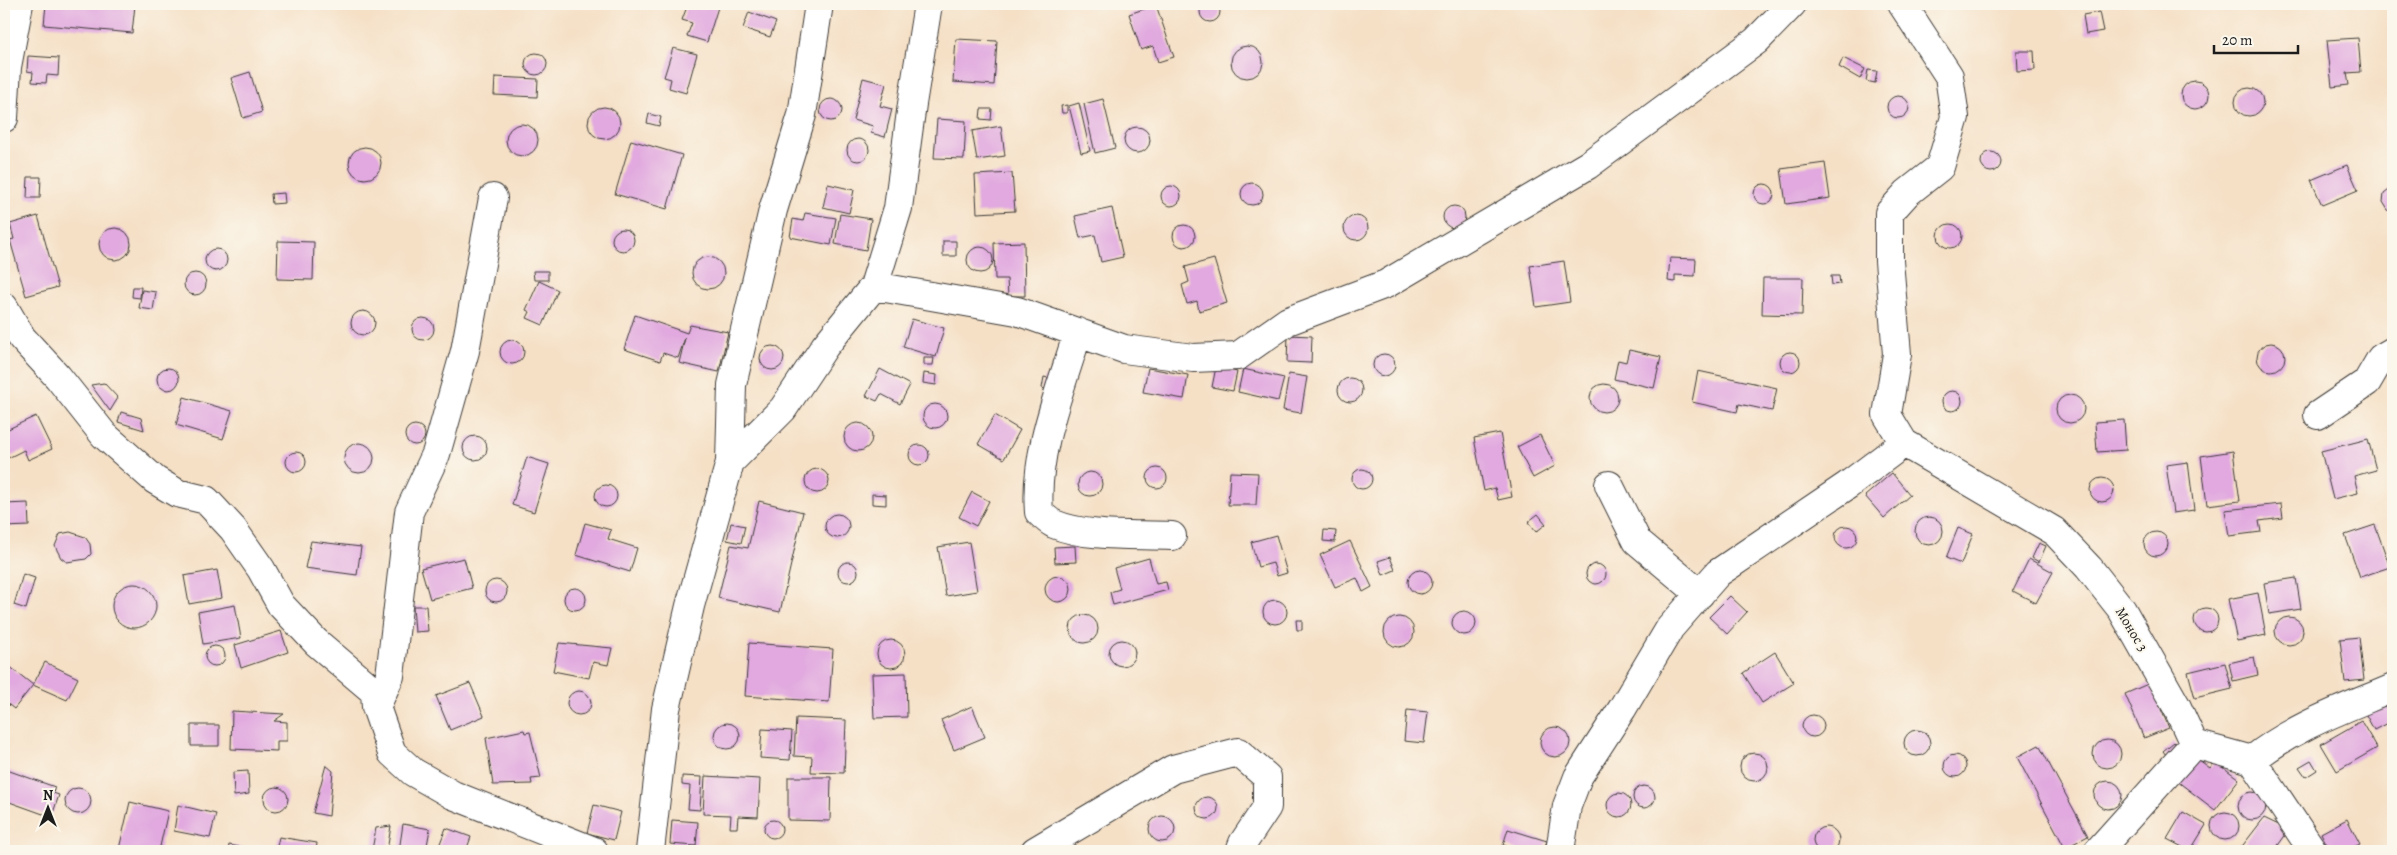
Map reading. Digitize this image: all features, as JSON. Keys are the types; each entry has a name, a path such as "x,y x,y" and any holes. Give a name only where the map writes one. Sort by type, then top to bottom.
{"street":[{"path":"4,118 7,67 19,4"},
{"path":"650,851 666,709 690,606 730,462 732,385 773,210 802,115 819,4"},
{"path":"730,462 783,409 825,346 874,286 898,208 928,4"},
{"path":"874,286 1017,311 1124,349 1192,358 1238,356 1288,321 1386,284 1588,165 1756,41 1792,4"},
{"path":"1560,851 1567,806 1578,777 1622,709 1670,628 1718,573 1848,484 1904,443 1887,415 1897,354 1888,261 1890,212 1907,193 1940,167 1955,117 1949,76 1902,4"},
{"path":"376,707 390,676 409,512 436,454 465,351 493,198"},
{"path":"4,307 22,338 58,377 104,435 155,480 177,493 206,500 233,529 282,606 316,642 375,692 376,707 392,753 413,772 453,795 594,851"},
{"path":"1078,332 1049,426 1037,487 1039,512 1052,523 1071,529 1104,533 1172,536"},
{"path":"2318,415 2367,382 2381,358 2393,351"},
{"name":"Монос 3","path":"1904,443 2054,531 2090,568 2122,610 2177,707 2194,744"},
{"path":"1609,486 1637,541 1700,594"},
{"path":"2252,760 2269,746 2302,727 2393,688"},
{"path":"2098,851 2167,777 2194,744 2252,760 2313,851"},
{"path":"1035,851 1173,769 1238,752 1267,777 1267,807 1242,843 1240,851"}],"building":[{"path":"1206,2 1214,2 1220,8 1220,16 1214,22 1206,22 1200,16 1200,8"},
{"path":"46,4 135,5 132,33 44,25"},
{"path":"688,4 719,4 707,42 687,36 692,23 682,20"},
{"path":"759,4 777,4 775,11 758,6"},
{"path":"2033,4 2050,4 2042,6"},
{"path":"1156,5 1174,57 1158,62 1153,46 1141,50 1129,14"},
{"path":"749,12 776,22 770,37 743,28"},
{"path":"2099,12 2103,31 2086,34 2083,15"},
{"path":"2358,38 2361,72 2347,73 2349,85 2332,87 2327,40"},
{"path":"956,39 997,41 994,85 953,82"},
{"path":"1247,46 1258,51 1263,62 1258,73 1247,78 1236,73 1231,62 1236,51"},
{"path":"673,48 697,54 686,93 669,88 671,79 664,77"},
{"path":"2016,51 2034,51 2035,70 2017,71"},
{"path":"536,53 544,56 547,64 544,72 536,75 528,72 525,64 528,56"},
{"path":"28,56 59,58 58,76 47,75 46,83 32,82 33,72 27,71"},
{"path":"1843,58 1865,69 1860,79 1839,67"},
{"path":"1868,70 1877,71 1875,83 1866,81"},
{"path":"250,72 262,112 243,118 231,78"},
{"path":"495,77 538,79 537,97 494,95"},
{"path":"863,78 886,84 880,106 892,109 885,137 871,133 873,126 853,120"},
{"path":"2195,81 2205,85 2209,95 2205,105 2195,109 2185,105 2181,95 2185,85"},
{"path":"2249,88 2259,92 2263,102 2259,112 2249,116 2239,112 2235,102 2239,92"},
{"path":"1898,96 1906,99 1909,107 1906,115 1898,118 1890,115 1887,107 1890,99"},
{"path":"831,99 839,102 842,110 839,118 831,121 823,118 820,110 823,102"},
{"path":"1103,99 1115,148 1095,153 1084,104"},
{"path":"1079,103 1090,151 1081,153 1069,106"},
{"path":"1067,105 1067,113 1062,113 1061,106"},
{"path":"604,107 610,108 615,112 619,117 619,129 615,134 610,138 604,139 598,138 593,134 589,129 588,123 589,117 593,112 598,108"},
{"path":"981,109 992,109 991,120 980,119"},
{"path":"649,114 661,117 659,126 647,123"},
{"path":"937,119 966,121 964,159 934,158"},
{"path":"522,124 528,125 533,129 537,134 537,146 533,151 528,155 522,156 516,155 511,151 507,146 506,140 507,134 511,129 516,125"},
{"path":"1001,126 1005,156 977,160 972,131"},
{"path":"1137,127 1146,131 1150,140 1146,149 1137,153 1128,149 1124,140 1128,131"},
{"path":"858,139 866,142 869,150 866,158 858,161 850,158 847,150 850,142"},
{"path":"631,140 682,155 667,209 615,194"},
{"path":"365,147 371,148 376,152 380,157 380,169 376,174 371,178 365,179 359,178 354,174 350,169 349,163 350,157 354,152 359,148"},
{"path":"1987,152 1995,152 2001,158 2001,166 1995,172 1987,172 1981,166 1981,158"},
{"path":"1825,163 1830,198 1786,204 1781,169"},
{"path":"2347,165 2358,190 2322,205 2311,180"},
{"path":"1012,173 1015,211 977,213 975,175"},
{"path":"28,177 41,177 40,198 27,198"},
{"path":"1252,183 1260,186 1263,194 1260,202 1252,205 1244,202 1241,194 1244,186"},
{"path":"828,184 854,190 849,213 823,207"},
{"path":"1760,184 1768,184 1774,190 1774,198 1768,204 1760,204 1754,198 1754,190"},
{"path":"1171,186 1178,189 1181,196 1178,203 1171,206 1164,203 1161,196 1164,189"},
{"path":"2393,187 2393,213 2388,210 2383,202 2384,194"},
{"path":"284,193 285,203 272,204 271,194"},
{"path":"1454,206 1462,209 1465,217 1462,225 1454,228 1446,225 1443,217 1446,209"},
{"path":"1112,208 1123,257 1101,262 1095,235 1080,238 1075,216"},
{"path":"805,213 836,218 831,245 790,237 793,219 803,221"},
{"path":"840,214 871,219 866,250 835,244"},
{"path":"38,216 58,287 26,296 10,240 14,239 10,224"},
{"path":"1356,216 1365,219 1368,228 1365,237 1356,240 1347,237 1344,228 1347,219"},
{"path":"1950,224 1959,227 1962,236 1959,245 1950,248 1941,245 1938,236 1941,227"},
{"path":"1180,225 1188,225 1195,232 1195,240 1188,247 1180,247 1173,240 1173,232"},
{"path":"115,228 121,229 126,233 130,238 130,250 126,255 121,259 115,260 109,259 104,255 100,250 99,244 100,238 104,233 109,229"},
{"path":"623,229 631,232 634,240 631,248 623,251 615,248 612,240 615,232"},
{"path":"278,241 314,242 313,280 277,279"},
{"path":"943,241 956,241 956,256 943,256"},
{"path":"1024,242 1025,296 1008,296 1007,279 995,279 994,243"},
{"path":"980,247 989,251 993,260 989,269 980,273 971,269 967,260 971,251"},
{"path":"216,249 224,252 227,260 224,268 216,271 208,268 205,260 208,252"},
{"path":"708,257 714,258 719,262 723,267 723,279 719,284 714,288 708,289 702,288 697,284 693,279 692,273 693,267 697,262 702,258"},
{"path":"1670,258 1696,259 1695,276 1675,275 1675,282 1668,281"},
{"path":"1214,259 1227,303 1199,311 1197,301 1187,304 1182,285 1189,282 1185,267"},
{"path":"1564,261 1570,302 1536,307 1530,266"},
{"path":"533,271 548,271 548,280 534,280"},
{"path":"195,273 203,276 206,284 203,292 195,295 187,292 184,284 187,276"},
{"path":"1831,276 1839,276 1840,284 1832,285"},
{"path":"1763,278 1803,278 1802,315 1762,314"},
{"path":"539,281 558,290 543,325 527,318 530,312 526,310"},
{"path":"133,287 141,287 140,298 132,297"},
{"path":"142,290 156,292 153,310 139,308"},
{"path":"363,311 372,314 375,323 372,332 363,335 354,332 351,323 354,314"},
{"path":"635,315 687,333 690,325 728,332 719,372 679,363 685,338 678,358 663,353 660,361 624,349"},
{"path":"423,318 431,321 434,329 431,337 423,340 415,337 412,329 415,321"},
{"path":"912,319 944,328 936,357 903,347"},
{"path":"1288,335 1312,336 1311,363 1287,362"},
{"path":"512,340 521,343 524,352 521,361 512,364 503,361 500,352 503,343"},
{"path":"2271,343 2281,347 2285,357 2281,367 2271,371 2261,367 2257,357 2261,347"},
{"path":"772,346 781,349 784,358 781,367 772,370 763,367 760,358 763,349"},
{"path":"1629,350 1661,357 1654,388 1614,379 1618,360 1626,362"},
{"path":"1790,352 1797,355 1800,362 1797,369 1790,372 1783,369 1780,362 1783,355"},
{"path":"1384,354 1392,357 1395,365 1392,373 1384,376 1376,373 1373,365 1376,357"},
{"path":"924,358 934,358 933,365 924,365"},
{"path":"1216,367 1237,372 1233,391 1212,387"},
{"path":"168,368 176,371 179,379 176,387 168,390 160,387 157,379 160,371"},
{"path":"1148,368 1188,375 1184,399 1143,392"},
{"path":"880,369 910,385 900,404 881,394 877,401 866,396"},
{"path":"1243,369 1284,378 1278,401 1238,392"},
{"path":"1698,371 1777,388 1772,411 1739,404 1737,412 1692,402"},
{"path":"924,373 937,375 936,385 923,383"},
{"path":"1289,374 1307,377 1301,413 1283,410"},
{"path":"1044,377 1053,379 1050,391 1042,388"},
{"path":"1350,378 1355,379 1361,385 1361,395 1355,401 1350,402 1345,401 1339,395 1338,390 1339,385 1345,379"},
{"path":"104,383 118,398 110,411 91,385"},
{"path":"1604,384 1614,388 1618,398 1614,408 1604,412 1594,408 1590,398 1594,388"},
{"path":"1952,391 1959,394 1962,401 1959,408 1952,411 1945,408 1942,401 1945,394"},
{"path":"2070,395 2080,399 2084,409 2080,419 2070,423 2060,419 2056,409 2060,399"},
{"path":"184,397 232,411 223,439 176,425"},
{"path":"935,404 944,407 947,416 944,425 935,428 926,425 923,416 926,407"},
{"path":"121,412 141,418 144,430 118,422"},
{"path":"995,415 1020,430 1004,459 978,444"},
{"path":"36,416 52,449 28,460 24,450 4,460 4,431"},
{"path":"2124,420 2126,450 2097,452 2095,422"},
{"path":"858,423 868,427 872,437 868,447 858,451 848,447 844,437 848,427"},
{"path":"415,425 422,428 425,435 422,442 415,445 408,442 405,435 408,428"},
{"path":"1500,433 1512,497 1498,500 1495,488 1484,491 1474,438"},
{"path":"1540,435 1555,466 1533,478 1517,447"},
{"path":"475,436 480,437 486,443 486,453 480,459 475,460 470,459 464,453 463,448 464,443 470,437"},
{"path":"2368,439 2376,470 2354,476 2358,493 2333,499 2321,451"},
{"path":"359,443 369,448 374,458 369,468 359,473 349,468 344,458 349,448"},
{"path":"919,445 926,448 929,455 926,462 919,465 912,462 909,455 912,448"},
{"path":"2233,451 2240,501 2207,505 2201,456"},
{"path":"292,452 300,452 306,458 306,466 300,472 292,472 286,466 286,458"},
{"path":"527,457 549,464 534,512 512,505"},
{"path":"2188,462 2194,510 2173,513 2166,465"},
{"path":"1153,468 1161,468 1167,474 1167,482 1161,488 1153,488 1147,482 1147,474"},
{"path":"817,469 825,473 829,481 825,489 817,493 809,489 805,481 809,473"},
{"path":"1362,469 1369,472 1372,479 1369,486 1362,489 1355,486 1352,479 1355,472"},
{"path":"1090,472 1098,476 1102,484 1098,492 1090,496 1082,492 1078,484 1082,476"},
{"path":"1230,472 1258,473 1256,505 1228,505"},
{"path":"1892,473 1910,495 1884,518 1865,496"},
{"path":"2102,478 2111,481 2114,490 2111,499 2102,502 2093,499 2090,490 2093,481"},
{"path":"606,485 614,488 617,496 614,504 606,507 598,504 595,496 598,488"},
{"path":"972,492 989,501 976,526 959,517"},
{"path":"872,494 886,495 886,505 872,504"},
{"path":"759,501 803,512 780,612 718,598 731,545 748,548"},
{"path":"28,503 29,526 4,527 4,504"},
{"path":"2281,504 2283,518 2259,521 2261,532 2229,536 2225,510"},
{"path":"837,514 846,517 849,526 846,535 837,538 828,535 825,526 828,517"},
{"path":"1538,514 1546,524 1536,532 1528,522"},
{"path":"1929,517 1939,521 1943,531 1939,541 1929,545 1919,541 1915,531 1919,521"},
{"path":"585,523 611,530 608,539 637,548 630,572 576,555"},
{"path":"731,523 745,526 741,543 727,540"},
{"path":"2375,525 2390,567 2360,577 2345,535"},
{"path":"1846,526 1854,529 1857,537 1854,545 1846,548 1838,545 1835,537 1838,529"},
{"path":"1958,528 1973,534 1961,564 1946,558"},
{"path":"1324,530 1336,531 1335,542 1323,541"},
{"path":"70,532 85,537 90,544 91,554 86,559 67,562 61,558 55,546 60,534"},
{"path":"2156,532 2164,536 2168,544 2164,552 2156,556 2148,552 2144,544 2148,536"},
{"path":"1276,535 1287,573 1277,576 1273,563 1258,567 1251,542"},
{"path":"311,541 361,547 357,575 305,568"},
{"path":"1350,541 1372,587 1363,592 1357,578 1335,587 1320,555"},
{"path":"969,542 977,591 946,596 938,547"},
{"path":"2039,543 2046,546 2039,562 2032,558"},
{"path":"1075,546 1076,562 1055,563 1054,547"},
{"path":"1390,557 1395,570 1383,575 1378,561"},
{"path":"464,558 472,588 430,599 421,568"},
{"path":"1149,558 1156,584 1166,582 1168,590 1113,605 1110,592 1120,589 1114,568"},
{"path":"2029,559 2053,572 2036,603 2013,591"},
{"path":"848,562 855,565 858,572 855,579 848,582 841,579 838,572 841,565"},
{"path":"1596,564 1603,567 1606,574 1603,581 1596,584 1589,581 1586,574 1589,567"},
{"path":"217,570 222,598 189,604 184,576"},
{"path":"1420,570 1429,573 1432,582 1429,591 1420,594 1411,591 1408,582 1411,573"},
{"path":"23,574 35,578 26,609 14,605"},
{"path":"1058,576 1067,580 1071,589 1067,598 1058,602 1049,598 1045,589 1049,580"},
{"path":"2296,578 2301,609 2269,614 2264,583"},
{"path":"496,580 504,583 507,591 504,599 496,602 488,599 485,591 488,583"},
{"path":"134,584 146,588 152,594 156,606 152,618 146,624 134,628 122,624 116,618 112,606 116,594 122,588"},
{"path":"575,588 583,591 586,599 583,607 575,610 567,607 564,599 567,591"},
{"path":"2258,593 2266,635 2237,641 2228,599"},
{"path":"1730,596 1747,612 1727,634 1709,617"},
{"path":"1275,600 1284,603 1287,612 1284,621 1275,624 1266,621 1263,612 1266,603"},
{"path":"235,605 241,638 203,644 198,612"},
{"path":"413,606 426,606 428,631 415,632"},
{"path":"2206,608 2215,611 2218,620 2215,629 2206,632 2197,629 2194,620 2197,611"},
{"path":"1464,611 1469,612 1475,618 1475,628 1469,634 1464,635 1459,634 1453,628 1452,623 1453,618 1459,612"},
{"path":"1084,615 1094,619 1098,629 1094,639 1084,643 1074,639 1070,629 1074,619"},
{"path":"1399,617 1409,622 1414,632 1409,642 1399,647 1389,642 1384,632 1389,622"},
{"path":"2289,617 2299,621 2303,631 2299,641 2289,645 2279,641 2275,631 2279,621"},
{"path":"1296,620 1302,620 1302,630 1297,630"},
{"path":"281,631 288,652 241,668 235,645"},
{"path":"2359,637 2364,680 2345,682 2340,639"},
{"path":"891,640 901,644 905,654 901,664 891,668 881,664 877,654 881,644"},
{"path":"1122,640 1132,643 1135,653 1132,663 1122,666 1112,663 1109,653 1112,643"},
{"path":"559,643 612,648 608,665 593,662 589,678 553,671"},
{"path":"749,643 833,649 829,702 745,696"},
{"path":"215,646 222,649 225,656 222,663 215,666 208,663 205,656 208,649"},
{"path":"1775,652 1794,683 1762,703 1743,673"},
{"path":"2254,657 2258,675 2233,681 2229,663"},
{"path":"4,662 33,685 14,709 4,701"},
{"path":"45,662 78,678 67,700 33,685"},
{"path":"2225,663 2232,689 2195,698 2188,672"},
{"path":"906,673 907,717 874,718 872,674"},
{"path":"470,683 484,716 450,730 436,696"},
{"path":"2150,683 2169,728 2144,738 2125,694"},
{"path":"579,691 587,695 591,703 587,711 579,715 571,711 567,703 571,695"},
{"path":"2393,698 2393,720 2374,730 2365,713"},
{"path":"972,706 985,737 954,750 941,720"},
{"path":"1407,710 1428,712 1424,743 1404,741"},
{"path":"232,711 284,714 274,721 287,722 287,741 277,741 277,751 231,749"},
{"path":"1813,715 1821,718 1824,726 1821,734 1813,737 1805,734 1802,726 1805,718"},
{"path":"796,718 846,720 844,773 811,772 812,757 794,756"},
{"path":"2361,721 2377,748 2337,771 2321,744"},
{"path":"727,723 736,727 740,736 736,745 727,749 718,745 714,736 718,727"},
{"path":"191,725 219,725 219,746 191,746"},
{"path":"1555,727 1561,728 1569,736 1569,748 1561,756 1555,757 1549,756 1541,748 1540,742 1541,736 1549,728"},
{"path":"762,729 792,731 790,760 760,758"},
{"path":"524,730 525,733 530,732 541,778 531,779 532,784 493,785 486,738"},
{"path":"1917,730 1926,734 1930,743 1926,752 1917,756 1908,752 1904,743 1908,734"},
{"path":"2107,740 2117,744 2121,754 2117,764 2107,768 2097,764 2093,754 2097,744"},
{"path":"2174,742 2180,750 2169,759 2163,751"},
{"path":"2039,745 2088,836 2065,848 2017,757"},
{"path":"1754,753 1764,757 1768,767 1764,777 1754,781 1744,777 1740,767 1744,757"},
{"path":"1955,755 1963,758 1966,766 1963,774 1955,777 1947,774 1944,766 1947,758"},
{"path":"2195,757 2210,768 2215,761 2239,779 2215,810 2177,781"},
{"path":"2311,760 2317,770 2306,777 2299,767"},
{"path":"326,765 333,771 329,816 313,813"},
{"path":"4,769 55,787 53,793 59,795 53,813 43,814 4,800"},
{"path":"248,771 249,794 234,796 233,772"},
{"path":"682,776 702,777 700,810 688,809 690,786 682,785"},
{"path":"705,776 760,779 758,817 738,816 737,828 730,828 731,815 703,814"},
{"path":"788,777 831,777 830,821 788,820"},
{"path":"2108,781 2118,785 2122,795 2118,805 2108,809 2098,805 2094,795 2098,785"},
{"path":"1640,786 1648,786 1655,793 1655,801 1648,808 1640,808 1633,801 1633,793"},
{"path":"276,787 285,790 288,799 285,808 276,811 267,808 264,799 267,790"},
{"path":"78,788 87,792 91,801 87,810 78,814 69,810 65,801 69,792"},
{"path":"2252,792 2262,796 2266,806 2262,816 2252,820 2242,816 2238,806 2242,796"},
{"path":"1619,793 1627,797 1631,805 1627,813 1619,817 1611,813 1607,805 1611,797"},
{"path":"1203,797 1211,797 1218,804 1218,812 1211,819 1203,819 1196,812 1196,804"},
{"path":"130,802 168,811 159,851 119,849"},
{"path":"178,805 216,814 210,838 174,831"},
{"path":"594,805 621,812 614,840 587,833"},
{"path":"2183,812 2206,825 2190,851 2167,839"},
{"path":"2225,812 2235,816 2239,826 2235,836 2225,840 2215,836 2211,826 2215,816"},
{"path":"1162,816 1171,820 1175,829 1171,838 1162,842 1153,838 1149,829 1153,820"},
{"path":"2264,818 2289,830 2274,851 2244,851 2240,849"},
{"path":"2347,819 2360,844 2345,851 2330,851 2321,833"},
{"path":"672,820 698,822 696,846 670,844"},
{"path":"773,820 781,825 782,829 777,837 773,838 765,833 764,829 769,821"},
{"path":"403,824 430,829 426,851 399,851"},
{"path":"391,826 387,851 372,850 376,828"},
{"path":"1826,827 1835,831 1839,840 1835,849 1826,853 1817,849 1813,840 1817,831"},
{"path":"446,828 471,837 466,851 437,851"},
{"path":"1508,829 1547,841 1543,851 1521,851 1503,845"},
{"path":"279,837 317,843 316,851 276,851"},
{"path":"229,845 255,850 255,851 228,851"}]}
